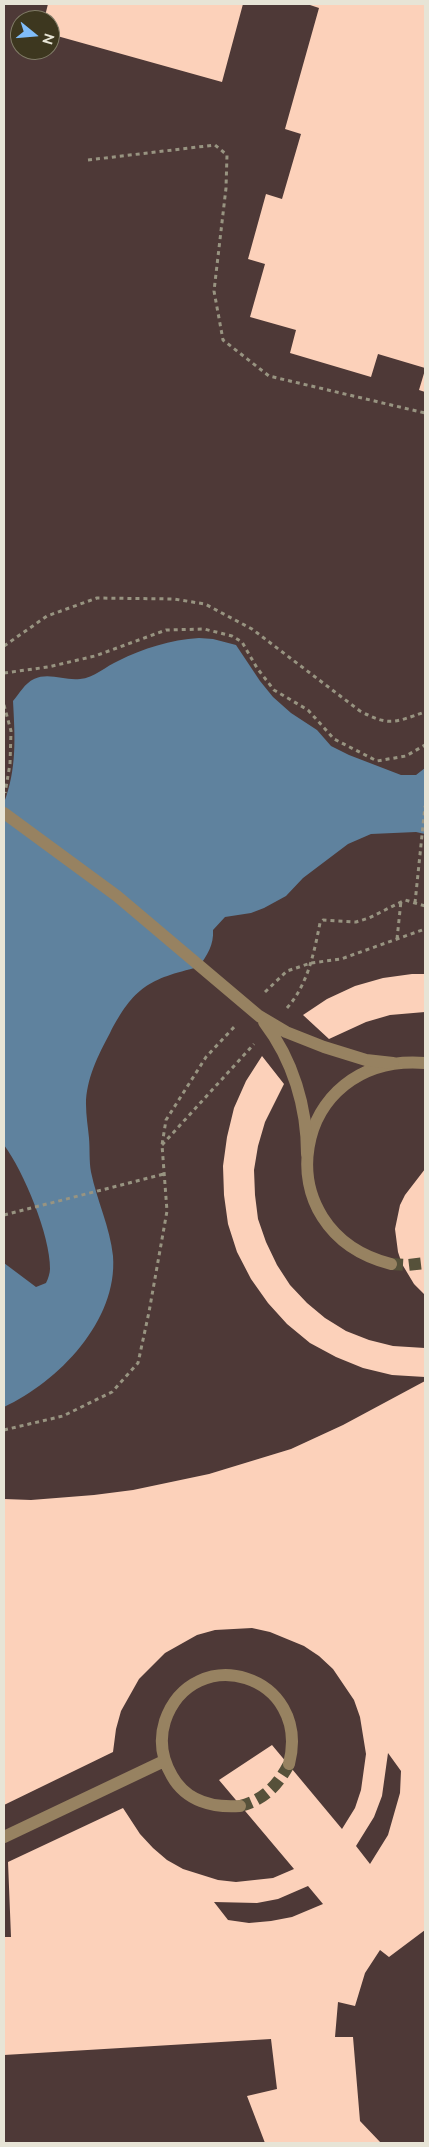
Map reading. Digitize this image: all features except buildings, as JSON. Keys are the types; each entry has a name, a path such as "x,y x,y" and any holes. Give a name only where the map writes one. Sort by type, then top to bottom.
{"lane":[{"path":"4,813 117,896 260,1016 286,1032 324,1047 366,1060 393,1063 425,1063"},
{"path":"260,1016 280,1045 299,1092 305,1116 307,1172 315,1204 333,1232 346,1244 375,1260 391,1264"},
{"path":"307,1154 316,1122 334,1094 361,1073 393,1063"},
{"path":"240,1806 219,1806 198,1800 181,1788 164,1761 162,1730 174,1702 182,1694 208,1678 229,1675 249,1679 271,1692 281,1704 290,1723 292,1733 291,1754 288,1764"},
{"path":"4,1838 164,1761"}],"path":[{"path":"88,160 215,145 227,155 226,188 214,291 224,340 269,376 425,413"},
{"path":"4,646 47,616 97,598 174,599 205,604 252,628 360,711 376,719 392,723 425,712"},
{"path":"4,673 48,667 95,656 166,630 204,629 232,636 242,642 274,690 308,710 334,739 377,761 406,756 425,745"},
{"path":"4,705 11,731 10,764 4,798"},
{"path":"425,806 415,903 425,906"},
{"path":"397,939 401,901"},
{"path":"4,1215 164,1174"},
{"path":"4,1430 63,1416 112,1392 138,1362 167,1211"}],"shaded area":[{"path":"4,4 425,4 425,2143 4,2143"}],"water":[{"path":"199,638 213,639 236,645 273,697 291,713 317,730 331,746 401,775 416,775 425,768 425,834 416,832 371,834 348,844 303,878 286,896 251,913 225,917 213,930 211,945 199,967 155,981 145,987 127,1005 97,1059 90,1077 86,1104 91,1172 113,1256 112,1280 106,1304 95,1326 64,1365 45,1382 4,1407 4,1263 36,1287 46,1283 50,1269 46,1239 41,1222 20,1171 4,1145 4,803 13,765 13,701 22,689 34,679 45,676 74,679 85,678 138,652 167,643"}],"tunnel":[{"path":"391,1264 425,1263"},
{"path":"240,1806 256,1800 269,1791 280,1779 289,1764"}]}
